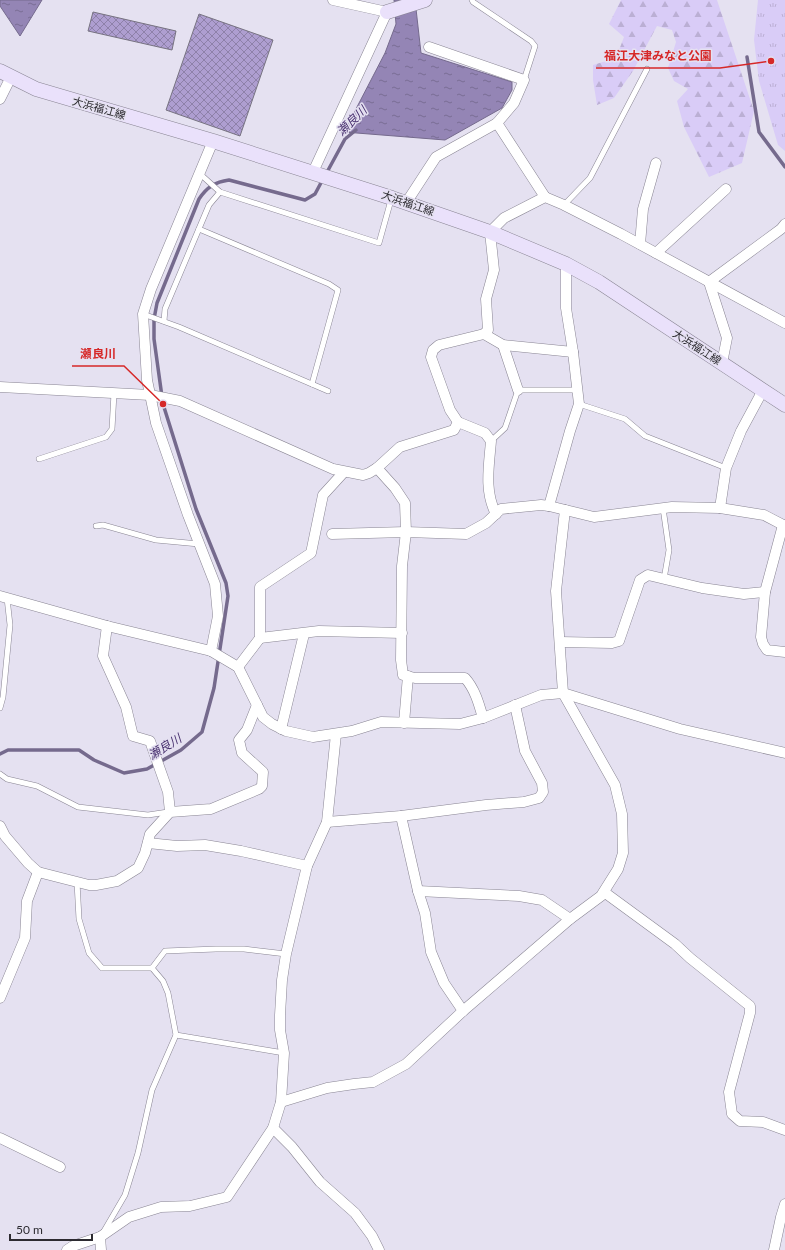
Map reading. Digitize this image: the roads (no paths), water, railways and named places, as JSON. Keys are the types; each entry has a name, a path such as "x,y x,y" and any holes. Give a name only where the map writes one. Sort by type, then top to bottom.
{"main road":[{"path":"387,12 422,1"},
{"name":"大浜福江線","path":"6,74 36,89 339,180 490,232 566,264 599,282 785,405"}],"street":[{"path":"314,172 387,12 333,0"},
{"path":"406,203 436,157 497,123 514,103 524,80 429,47"},
{"path":"0,99 6,74"},
{"path":"497,123 546,198 564,205 640,244 785,323"},
{"path":"212,141 151,289 143,314 147,380 156,423 199,544 215,584 218,616 212,651"},
{"path":"640,244 643,209 656,163"},
{"path":"656,253 726,189"},
{"path":"496,514 492,506 488,486 491,441 485,433 458,422 450,410 431,357 433,350 440,345 484,334 488,330 486,299 494,270 490,232 504,218 546,198"},
{"path":"710,282 781,229 785,224"},
{"path":"549,506 579,404 566,308 566,264"},
{"path":"710,282 727,338 722,363"},
{"path":"484,334 503,345 573,352"},
{"path":"503,345 518,390"},
{"path":"0,387 150,395 180,401 333,469 363,475 377,468 400,447 454,430 458,422"},
{"path":"720,508 726,468 741,431 763,390"},
{"path":"377,468 395,488 405,503 406,532 402,566 403,675 415,678 465,678 470,684 475,695 483,718"},
{"path":"238,667 260,638 260,587 311,552 323,495 344,472"},
{"path":"332,534 406,532 466,534 486,523 500,509 541,505 594,517 672,507 720,508 764,515 784,526 765,592 761,637 767,650 785,652"},
{"path":"281,1102 327,1088 373,1082 406,1064 463,1011 570,919 602,896 618,870 623,853 622,814 615,785 563,693 556,591 565,510"},
{"path":"560,642 619,641 640,580 648,575 702,588 744,594 765,592"},
{"path":"3,597 106,626 212,651 238,667 263,717 272,724 286,731 313,737 336,734 381,722 460,724 483,718 541,695 563,693 680,728 785,753"},
{"path":"106,626 103,656 126,708 133,736 150,741 168,792 170,812"},
{"path":"260,638 304,634 319,631 402,633"},
{"path":"281,728 304,634"},
{"path":"404,723 408,676"},
{"path":"0,826 5,836 28,864 38,872 89,885 117,881 138,868 145,853 150,834 170,812 211,809 259,789 262,786 263,772 242,753 239,740 247,730 257,706"},
{"path":"328,822 401,816 486,805 524,802 539,798 543,792 542,783 525,751 515,706"},
{"path":"67,1250 73,1246 100,1237 129,1217 161,1208 190,1206 227,1197 273,1128 281,1102 284,1053 280,1030 280,1015 282,980 286,954 307,866 328,822 336,734"},
{"path":"401,816 418,890 425,913 431,952 444,983 463,1011"},
{"path":"148,843 177,846 205,845 241,851 307,866"},
{"path":"0,998 25,938 27,901 38,872"},
{"path":"418,890 519,896 542,900 570,919"},
{"path":"604,892 675,944 690,958 750,1006 750,1013 729,1092 732,1114 740,1121 763,1122 785,1130"},
{"path":"273,1128 292,1147 320,1182 355,1213 372,1236 380,1250"},
{"path":"0,1138 60,1167"},
{"path":"774,1250 785,1204"},
{"path":"100,1237 101,1250"}],"lane":[{"path":"472,0 531,41 535,46 524,80"},
{"path":"564,205 590,178 647,69"},
{"path":"200,173 220,192 379,243 392,198"},
{"path":"164,321 165,309 199,229 210,205 220,192"},
{"path":"199,229 329,284 338,290 312,384"},
{"path":"143,314 179,327 328,391"},
{"path":"491,441 504,428 518,390 577,390"},
{"path":"39,459 106,438 112,429 114,393"},
{"path":"579,404 625,419 645,436 726,468"},
{"path":"664,508 668,550 664,579"},
{"path":"96,526 104,526 156,540 199,544"},
{"path":"0,708 3,697 10,625 3,597"},
{"path":"0,774 7,779 37,786 78,807 148,815 170,812"},
{"path":"77,882 79,919 90,953 102,968 152,968 163,980 168,993 176,1035 152,1090 138,1153 125,1195 100,1237"},
{"path":"152,968 165,952 244,949 286,954"},
{"path":"176,1035 284,1053"}],"water":[{"path":"0,0 42,0 20,36 0,6"},
{"path":"394,0 415,0 421,53 512,82 512,90 502,108 445,140 344,132 385,53 396,24"}],"waterway":[{"path":"747,57 759,132 785,167"},
{"name":"瀬良川","path":"326,174 345,139 356,130"},
{"name":"瀬良川","path":"0,754 8,750 79,750 94,760 124,773 147,769 181,750 202,732 214,688 228,596 226,583 196,509 163,404 154,339 154,319 157,303 199,199 208,188 220,182 229,180 305,200 315,194 323,179"}],"place":[{"name":"福江大津みなと公園","path":"771,61"},
{"name":"瀬良川","path":"163,404"}]}
